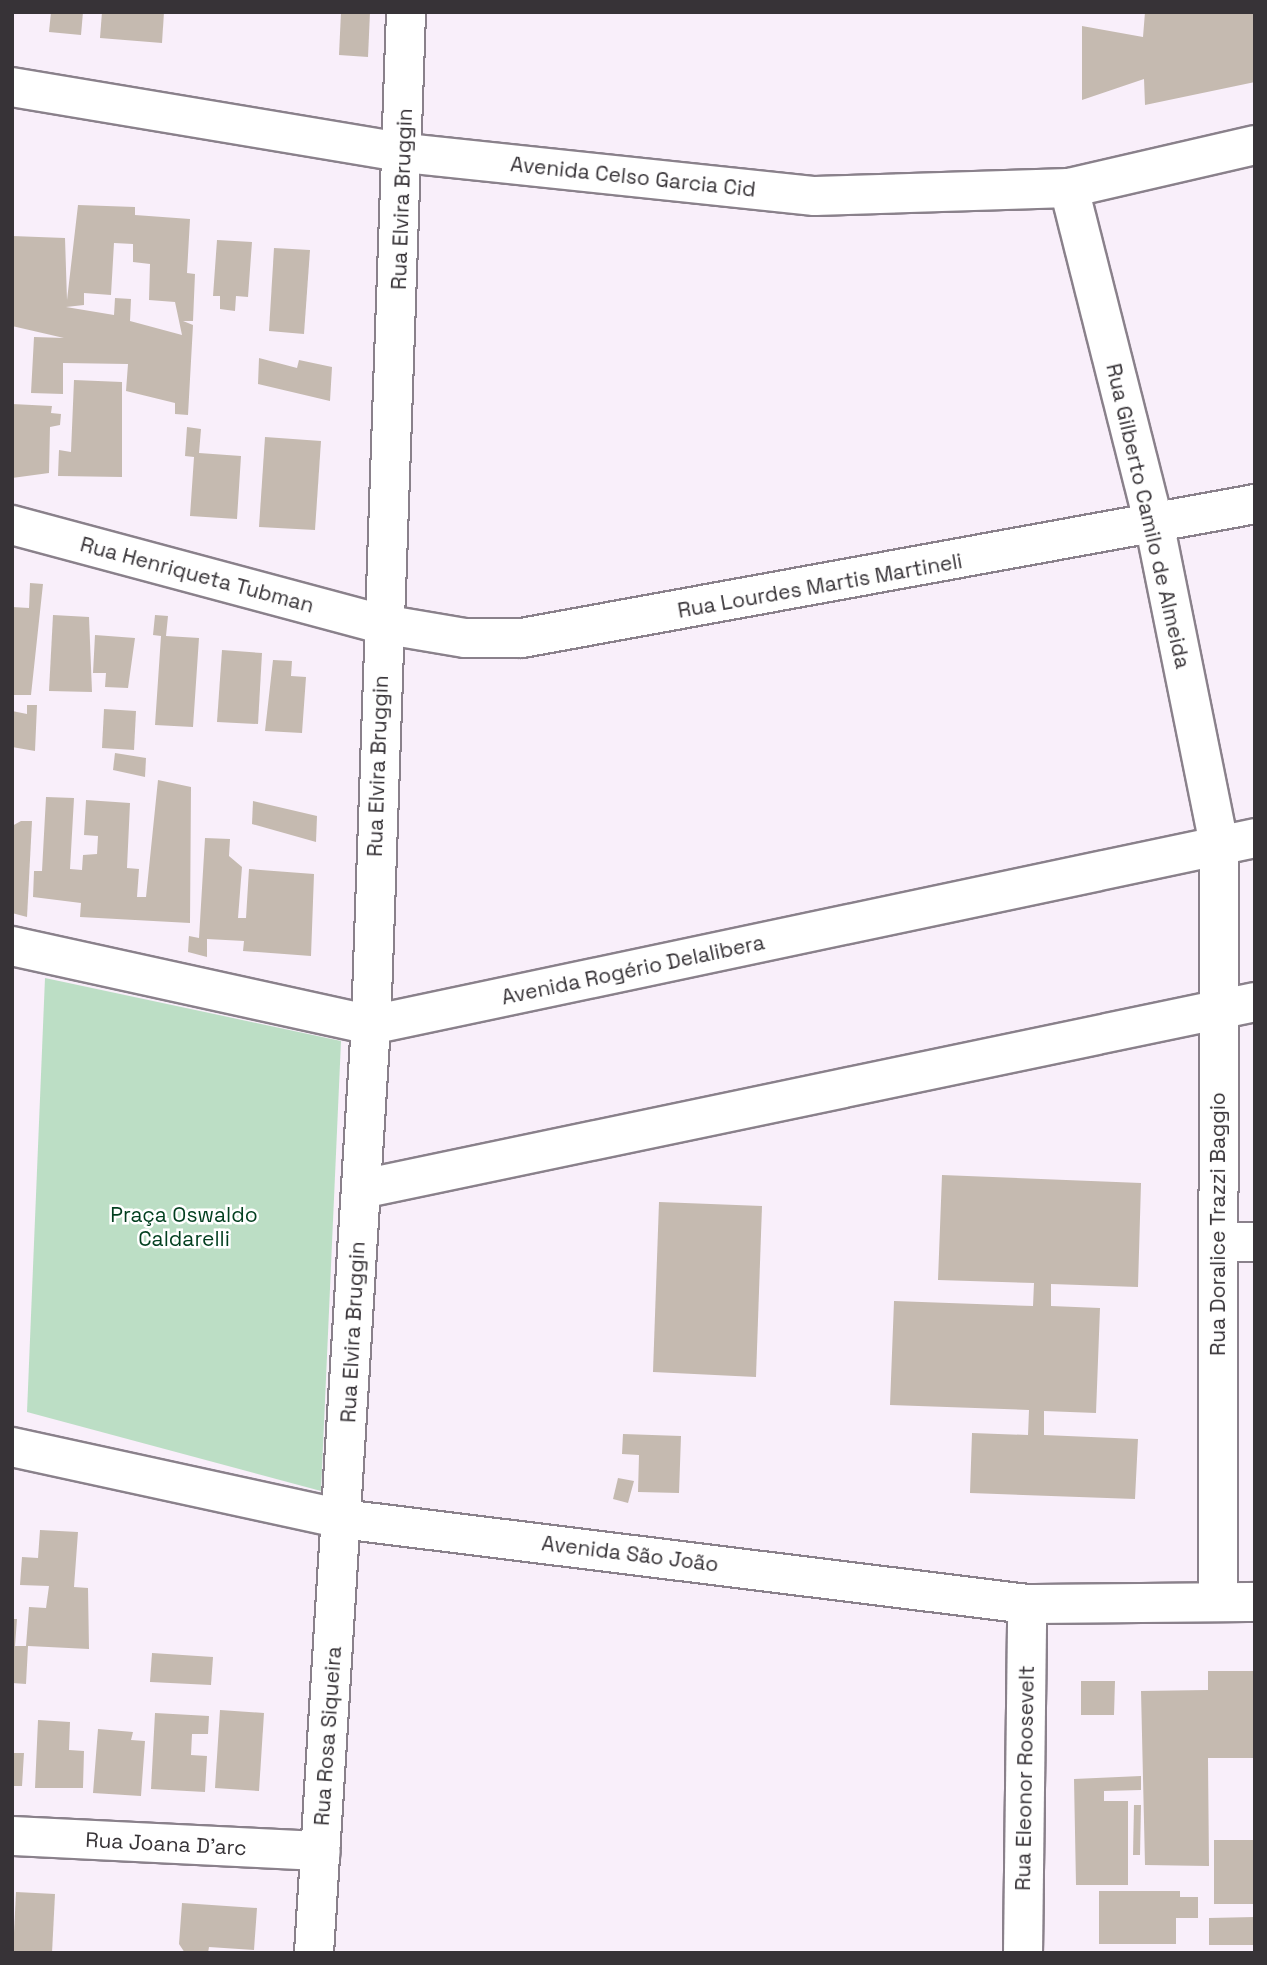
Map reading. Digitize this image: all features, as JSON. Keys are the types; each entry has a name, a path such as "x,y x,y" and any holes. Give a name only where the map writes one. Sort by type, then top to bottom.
{"street":[{"name":"Rua Elvira Bruggin","path":"342,1519 371,1026 382,624 405,153 406,12"},
{"name":"Avenida Celso Garcia Cid","path":"12,87 405,153 815,196 1069,188 1255,145"},
{"name":"Rua Gilberto Camilo de Almeida","path":"1069,188 1237,842"},
{"name":"Rua Lourdes Martis Martineli","path":"382,624 465,638 522,638 1155,527 1255,504"},
{"name":"Rua Henriqueta Tubman","path":"12,525 382,624"},
{"name":"Rua Doralice Trazzi Baggio","path":"1236,1602 1236,1242 1218,1010 1237,842"},
{"name":"Avenida Rogério Delalibera","path":"12,946 371,1026 1237,842"},
{"path":"362,1189 1255,1002"},
{"name":"Avenida São João","path":"12,1447 342,1519 1027,1604 1236,1602"},
{"name":"Rua Rosa Siqueira","path":"314,1953 342,1519"},
{"name":"Rua Eleonor Roosevelt","path":"1023,1953 1027,1604"},
{"name":"Rua Joana D'arc","path":"12,1836 321,1851"}],"green space":[{"name":"Praça Oswaldo Caldarelli","path":"45,978 341,1041 321,1491 27,1412"}],"building":[{"path":"51,12 83,12 81,35 49,32"},
{"path":"102,12 164,12 162,43 100,38"},
{"path":"341,12 370,12 368,57 339,55"},
{"path":"1145,12 1255,12 1255,82 1145,105 1144,79 1082,100 1082,26 1143,37"},
{"path":"78,205 135,207 135,215 190,219 187,273 195,274 193,321 183,321 193,325 188,415 175,414 175,403 126,391 128,364 63,363 63,394 31,393 34,337 64,338 12,326 12,236 65,238 67,300","holes":["114,243 133,244 133,262 150,264 149,300 175,302 182,335 130,321 131,299 115,298 114,315 66,307 84,305 84,293 111,295"]},
{"path":"217,240 252,242 248,297 236,296 235,311 220,309 220,296 213,296"},
{"path":"274,248 310,250 304,334 269,331"},
{"path":"259,358 297,368 299,360 332,367 330,401 258,384"},
{"path":"74,380 122,382 122,477 58,476 59,450 71,452"},
{"path":"12,404 52,406 51,413 61,414 60,425 50,427 49,473 12,478"},
{"path":"187,427 201,429 199,453 241,456 237,519 190,516 194,457 185,456"},
{"path":"265,437 321,441 315,530 259,527"},
{"path":"30,583 43,584 31,695 12,695 12,607 29,608"},
{"path":"53,615 89,617 92,692 49,691"},
{"path":"155,615 168,616 166,636 199,638 193,727 155,725 161,636 153,635"},
{"path":"95,635 135,638 128,688 105,687 106,673 93,673"},
{"path":"222,650 262,653 258,724 217,722"},
{"path":"273,660 292,661 291,676 306,677 302,733 265,731"},
{"path":"27,705 37,705 35,751 12,747 12,711 27,714"},
{"path":"104,709 136,711 134,750 102,748"},
{"path":"115,753 146,758 145,777 113,770"},
{"path":"158,780 191,787 190,923 80,917 81,903 33,897 34,871 42,871 46,797 74,798 70,869 82,870 83,855 97,854 98,836 84,835 86,800 130,803 127,868 139,869 137,897 146,897"},
{"path":"253,801 317,816 316,842 252,824"},
{"path":"21,821 32,821 27,917 12,913 12,826"},
{"path":"205,838 230,839 229,856 242,867 238,918 246,918 249,869 314,874 311,956 243,951 244,941 207,939 207,957 188,952 189,936 199,938"},
{"path":"942,1175 1141,1183 1138,1287 1051,1284 1051,1306 1100,1308 1096,1413 1044,1411 1044,1435 1138,1439 1135,1499 970,1493 972,1433 1028,1435 1029,1410 890,1405 894,1301 1033,1306 1034,1283 938,1280"},
{"path":"659,1202 762,1206 756,1377 653,1372"},
{"path":"623,1434 681,1436 679,1493 638,1492 639,1455 622,1454"},
{"path":"618,1478 634,1481 628,1503 613,1499"},
{"path":"40,1530 78,1532 74,1587 88,1588 89,1649 28,1646 26,1684 12,1683 12,1619 17,1619 15,1646 26,1646 29,1607 46,1608 49,1586 20,1585 22,1557 38,1558"},
{"path":"152,1653 213,1657 211,1685 150,1682"},
{"path":"1208,1671 1255,1671 1255,1758 1208,1758 1209,1866 1145,1865 1141,1691 1208,1690"},
{"path":"1081,1681 1115,1681 1114,1715 1081,1715"},
{"path":"220,1710 264,1713 259,1791 215,1788"},
{"path":"155,1713 209,1716 208,1734 192,1734 191,1755 207,1756 205,1792 151,1789"},
{"path":"38,1720 70,1722 69,1750 84,1751 83,1788 35,1788"},
{"path":"98,1729 133,1732 131,1740 145,1741 141,1796 93,1793"},
{"path":"12,1753 24,1753 22,1786 12,1786"},
{"path":"1141,1776 1141,1790 1104,1791 1104,1801 1128,1801 1128,1885 1076,1885 1074,1779"},
{"path":"1134,1805 1141,1805 1140,1855 1133,1855"},
{"path":"1214,1840 1255,1840 1255,1904 1214,1904"},
{"path":"1099,1891 1180,1891 1180,1897 1198,1897 1198,1918 1176,1918 1176,1944 1099,1944"},
{"path":"16,1892 55,1894 52,1953 13,1953"},
{"path":"182,1903 257,1908 254,1950 209,1947 208,1953 185,1953 179,1944"},
{"path":"1255,1917 1255,1945 1209,1945 1209,1918"}]}
